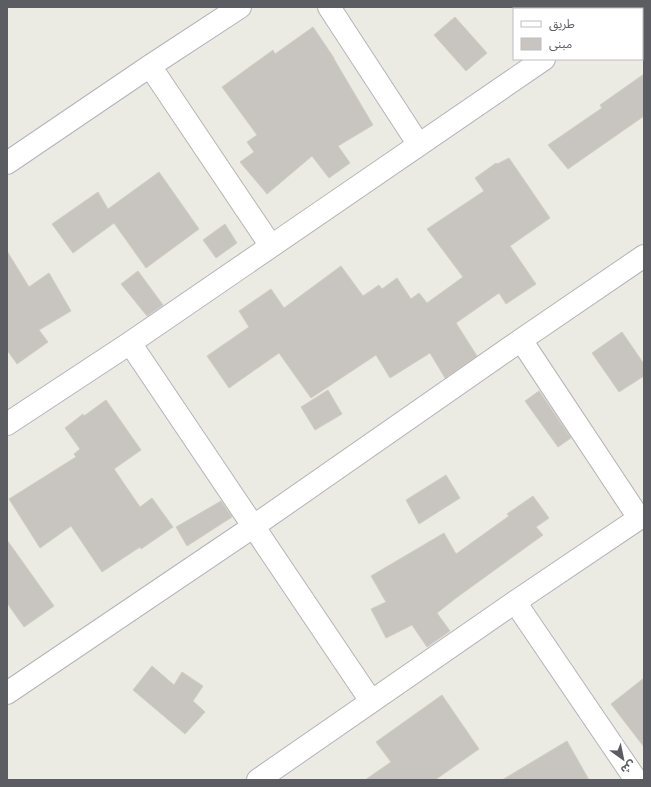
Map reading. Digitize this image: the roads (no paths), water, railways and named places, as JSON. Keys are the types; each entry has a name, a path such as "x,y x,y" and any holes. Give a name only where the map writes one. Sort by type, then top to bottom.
{"street":[{"path":"7,163 240,7"},
{"path":"329,7 419,145"},
{"path":"7,424 130,343 543,60"},
{"path":"150,66 271,246"},
{"path":"7,694 254,526 644,256"},
{"path":"258,780 642,516 521,340"},
{"path":"130,343 371,701"},
{"path":"515,602 636,780"}]}
